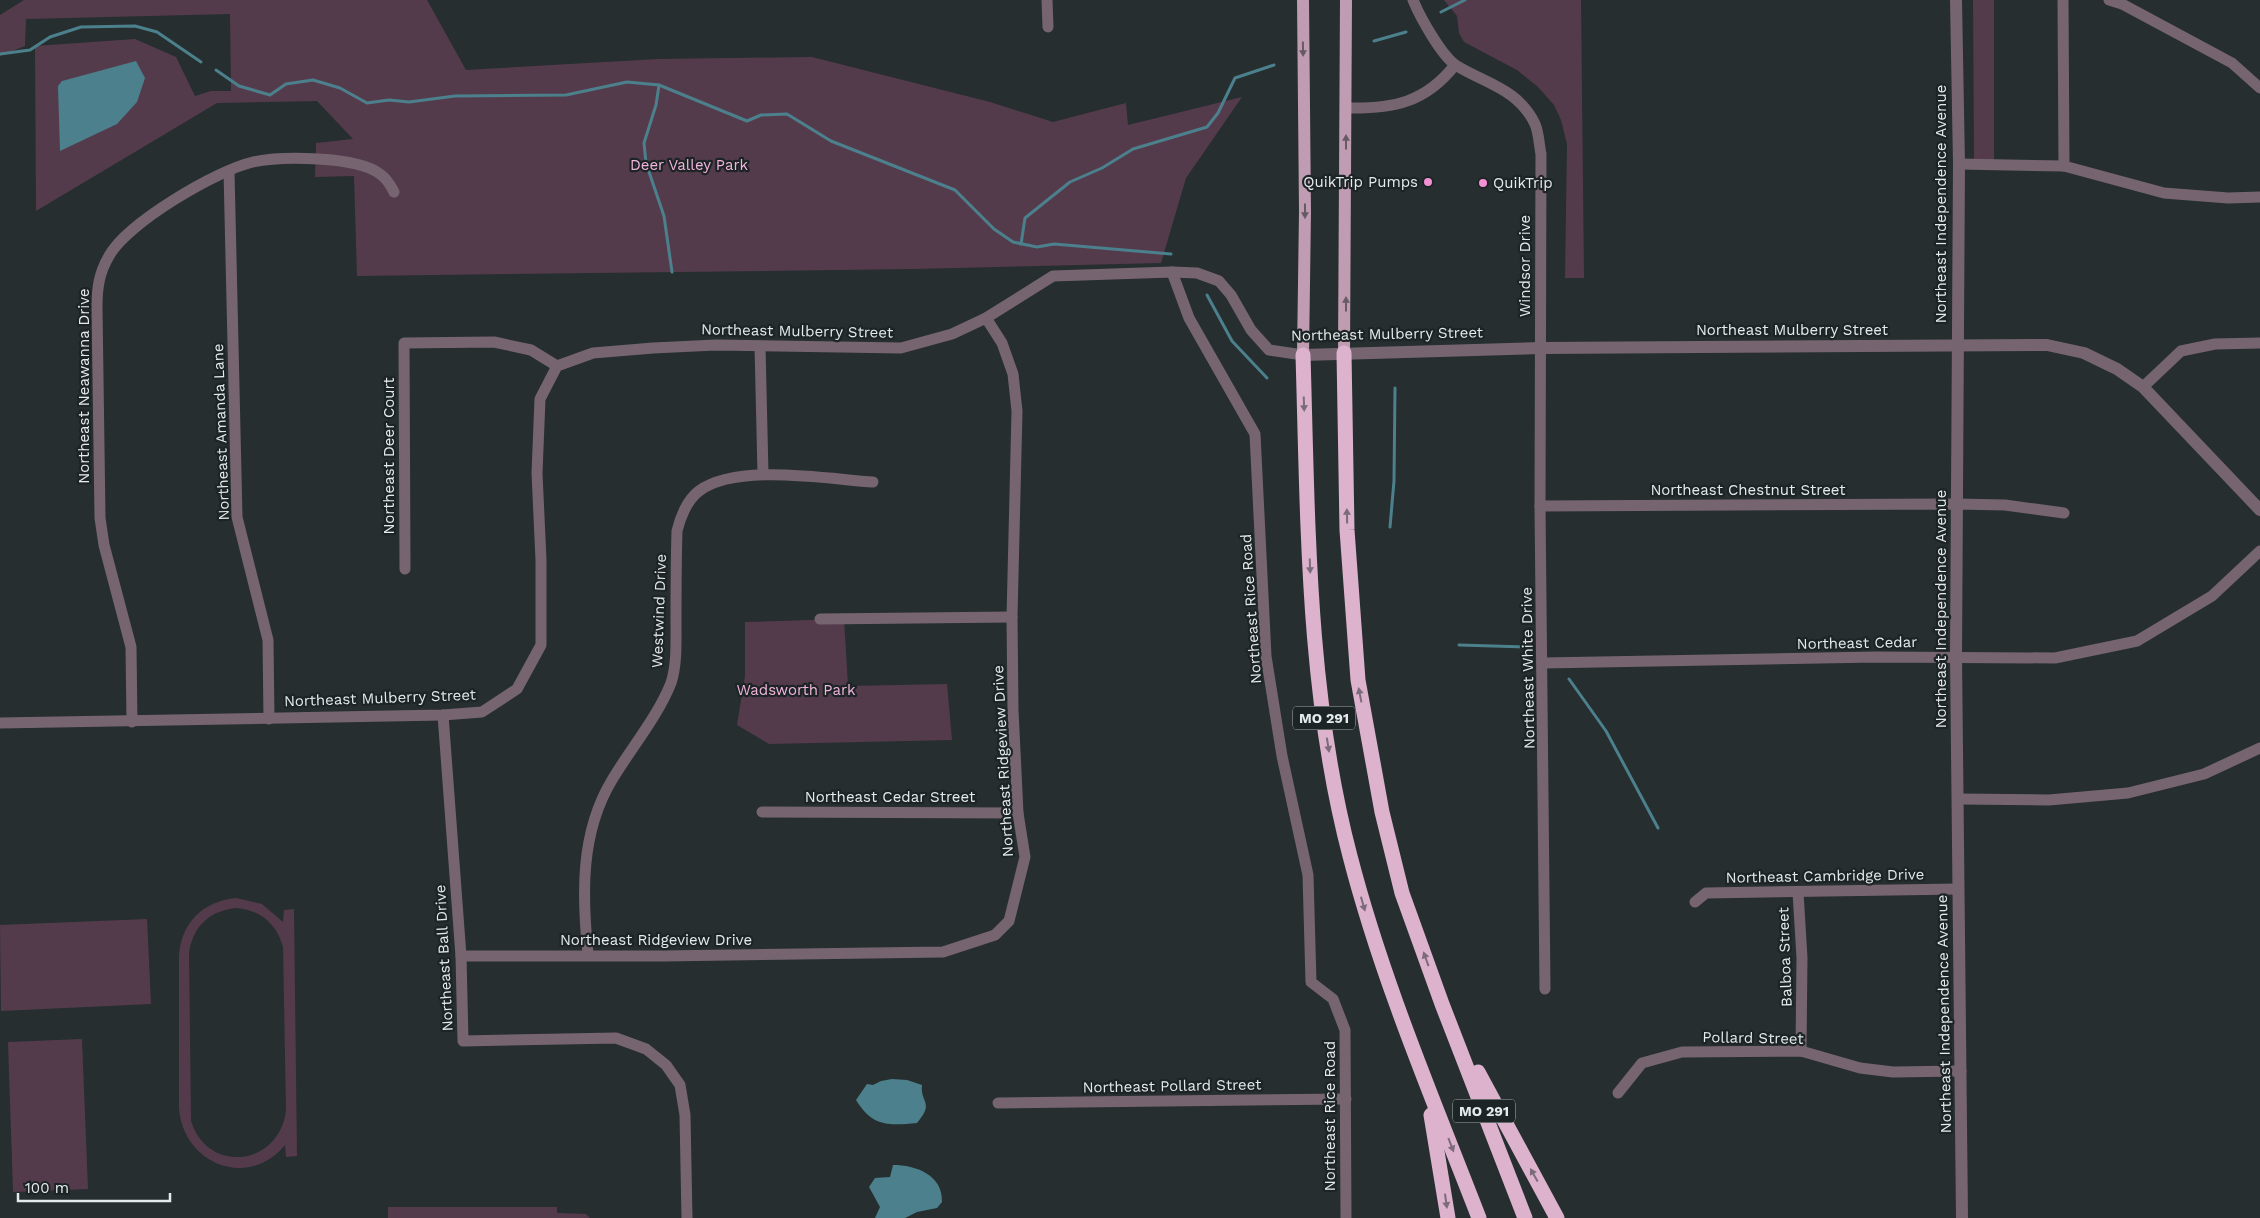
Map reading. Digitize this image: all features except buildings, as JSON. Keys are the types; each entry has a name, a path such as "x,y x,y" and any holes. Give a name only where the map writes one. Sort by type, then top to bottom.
{"highway":[{"name":"MO 291","path":"1344,353 1347,530 1358,680 1382,812 1402,893 1442,1004 1525,1218"},
{"name":"MO 291","path":"1303,355 1311,605 1320,694 1333,775 1350,855 1377,952 1479,1218"},
{"path":"1442,1004 1557,1218"},
{"path":"1420,1067 1438,1146 1448,1218"}],"main road":[{"name":"MO 291","path":"1303,0 1305,211 1303,355"},
{"name":"MO 291","path":"1344,353 1346,0"}],"street":[{"path":"1047,0 1048,27"},
{"name":"Windsor Drive","path":"1413,0 1425,27 1455,65 1504,88 1525,109 1536,125 1541,154 1540,348"},
{"name":"Northeast Independence Avenue","path":"1956,0 1959,164 1956,656 1962,1218"},
{"path":"2062,0 2064,166"},
{"path":"2109,0 2122,4 2232,62 2260,88"},
{"path":"1346,108 1373,109 1406,103 1442,82 1455,65"},
{"name":"Northeast Neawanna Drive","path":"132,722 131,647 104,545 100,518 98,281 109,255 127,232 208,180 253,162 326,159 356,164 380,173 394,192"},
{"path":"1959,164 2064,166 2164,193 2228,198 2260,196"},
{"name":"Northeast Amanda Lane","path":"229,171 237,517 268,640 269,719"},
{"name":"Northeast Mulberry Street","path":"0,723 269,719 443,715 482,712 517,689 541,645 541,560 536,473 540,399 557,366 593,353 653,348 760,346 902,348 952,334 986,318 1053,276 1172,272 1197,273 1219,281 1231,295 1251,330 1269,350 1303,355 1540,348 2047,345 2084,353 2117,369 2143,387 2260,510"},
{"name":"Northeast Rice Road","path":"1172,272 1189,318 1255,434 1266,656 1282,756 1308,875 1311,982 1333,999 1345,1030 1346,1218"},
{"name":"Northeast Ridgeview Drive","path":"461,956 588,954 663,956 943,952 996,935 1009,921 1025,857 1018,812 1012,710 1012,617 1017,411 1013,374 1002,344 986,318"},
{"name":"Northeast Deer Court","path":"405,569 404,343 494,342 531,350 557,366"},
{"path":"2143,387 2181,351 2215,344 2260,343"},
{"path":"760,346 763,474"},
{"name":"Northeast White Drive","path":"1540,348 1545,989"},
{"name":"Westwind Drive","path":"588,954 585,920 585,857 593,820 611,782 649,723 671,682 676,652 677,531 680,519 698,492 712,484 725,480 763,474 873,482"},
{"name":"Northeast Chestnut Street","path":"1540,506 1956,504 2005,505 2064,513"},
{"name":"Northeast Cedar","path":"1543,663 1956,656 2055,658 2136,641 2212,596 2260,551"},
{"path":"820,619 1012,617"},
{"name":"Northeast Ball Drive","path":"443,715 461,956 463,1041 616,1038 646,1049 666,1066 680,1085 685,1115 687,1218"},
{"path":"1959,799 2049,800 2128,793 2204,774 2260,748"},
{"name":"Northeast Cedar Street","path":"762,812 1018,812"},
{"name":"Northeast Cambridge Drive","path":"1695,902 1706,893 1958,888"},
{"name":"Balboa Street","path":"1798,892 1802,958 1801,1052"},
{"name":"Pollard Street","path":"1618,1092 1642,1063 1682,1052 1801,1052 1860,1068 1893,1072 1961,1071"},
{"name":"Northeast Pollard Street","path":"998,1103 1346,1099"}],"green space":[{"name":"Deer Valley Park","path":"24,0 427,0 466,70 658,59 812,57 990,102 1053,122 1126,103 1128,125 1242,97 1186,178 1161,263 913,269 357,276 354,176 315,177 316,143 353,139 317,101 217,103 36,211 35,46 135,39 176,57 195,96 211,91 231,91 230,14 26,19 25,46 0,56 0,15"},
{"path":"1444,0 1581,0 1584,278 1565,278 1567,144 1561,120 1554,105 1538,87 1517,70 1464,42 1459,33 1457,16"},
{"path":"1973,0 1994,0 1994,165 1974,161"},
{"name":"Wadsworth Park","path":"844,619 848,686 947,684 952,740 769,744 737,725 745,676 745,622"},
{"path":"236,898 262,904 283,922 284,910 294,909 297,1156 286,1157 285,1145 270,1159 253,1166 236,1168 220,1164 205,1156 192,1144 183,1128 179,1108 179,956 181,944 184,933 196,916 204,909 224,900","holes":["227,909 245,909 260,915 272,925 277,931 283,947 286,1110 281,1129 271,1143 258,1152 243,1157 227,1156 212,1150 200,1138 191,1121 189,954 198,928 211,916"]},
{"path":"147,919 151,1004 1,1011 0,925"},
{"path":"82,1039 88,1189 13,1192 8,1042"},
{"path":"388,1207 557,1207 557,1213 586,1214 590,1218 388,1218"}],"water":[{"path":"136,61 145,78 137,102 117,124 60,151 58,86 62,81"},
{"path":"892,1079 907,1080 922,1085 926,1106 917,1123 889,1124 881,1122 868,1115 856,1100 867,1084 873,1085"},
{"path":"893,1165 910,1167 933,1178 941,1193 942,1202 937,1208 917,1212 905,1218 875,1218 880,1207 869,1187 875,1178 890,1177"}],"waterway":[{"path":"1441,12 1465,0"},
{"path":"0,54 30,50 50,37 81,27 135,26 157,32 201,62"},
{"path":"1374,41 1406,32"},
{"path":"1021,244 1025,218 1070,182 1102,168 1133,149 1207,127 1218,113 1235,78 1274,65"},
{"path":"216,70 239,86 270,95 286,84 313,80 340,88 367,103 389,100 409,102 455,96 566,95 627,82 659,85 747,121 761,115 787,114 831,141 955,190 994,229 1013,242 1037,247 1054,244 1171,254"},
{"path":"659,85 656,105 644,143 646,163 664,216 672,272"},
{"path":"1207,295 1232,341 1267,378"},
{"path":"1390,527 1394,481 1395,388"},
{"path":"1459,645 1530,647"},
{"path":"1569,679 1606,731 1658,828"}],"place":[{"name":"QuikTrip Pumps","path":"1428,182"},
{"name":"QuikTrip","path":"1483,183"}]}
